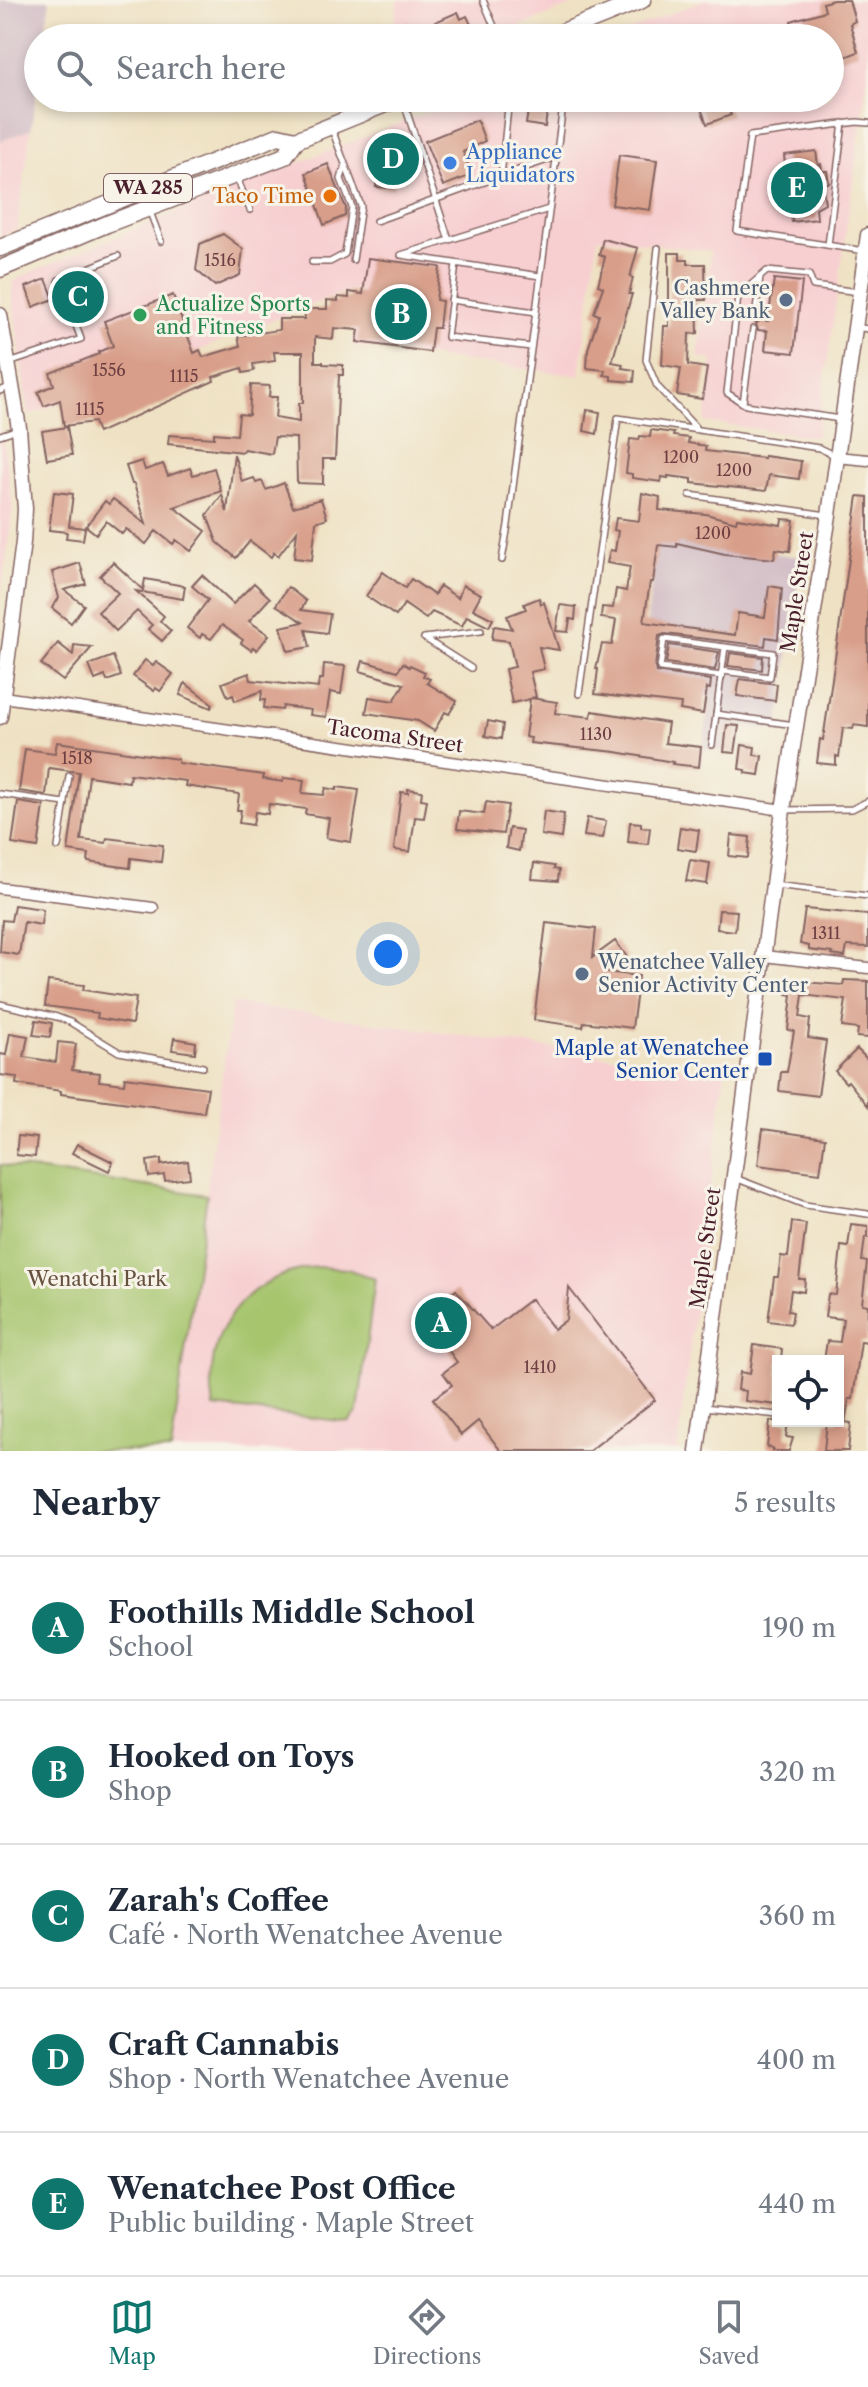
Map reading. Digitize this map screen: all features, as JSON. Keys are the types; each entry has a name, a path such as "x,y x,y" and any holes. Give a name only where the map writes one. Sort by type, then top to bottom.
{"main road":[{"path":"589,24 632,2"},
{"name":"WA 285","path":"0,269 285,156 296,140 366,112"},
{"name":"WA 285","path":"0,248 278,136 296,140"}],"street":[{"name":"Maple Street","path":"697,1451 783,810 836,457 861,328 860,292 868,235"},
{"path":"0,315 8,363 6,388 19,428 24,481 23,542 0,717"},
{"path":"836,457 868,460"},
{"name":"Tacoma Street","path":"3,697 783,810"},
{"path":"0,888 153,908"},
{"path":"764,956 868,968"}],"lane":[{"path":"483,0 493,24"},
{"path":"406,112 449,240"},
{"path":"501,176 508,112"},
{"path":"502,560 562,112"},
{"path":"828,245 843,123"},
{"path":"866,251 737,231 750,136 843,123 868,123"},
{"path":"331,126 361,206 353,260"},
{"path":"376,221 556,157"},
{"path":"312,262 330,262 345,254 352,207 341,179 345,163"},
{"path":"236,175 250,210"},
{"path":"149,208 161,241"},
{"path":"540,276 401,255 549,209"},
{"path":"658,248 646,360 657,386 695,428"},
{"path":"8,363 81,339 59,280 118,256"},
{"path":"456,264 447,337 531,347"},
{"path":"842,420 743,403 727,393 738,296 767,271 809,275 813,286 860,292"},
{"path":"755,319 760,276"},
{"path":"451,300 536,312"},
{"path":"743,403 753,329"},
{"path":"579,694 618,418 819,448 836,457"},
{"path":"0,435 19,428"},
{"path":"690,495 829,515"},
{"path":"471,668 424,638 481,631"},
{"path":"664,639 773,653 770,677 722,674 660,668 664,639"},
{"path":"712,745 725,647"},
{"path":"716,714 796,725"},
{"path":"58,847 69,776"},
{"path":"0,794 65,803"},
{"path":"783,810 852,809 868,801"},
{"path":"773,885 868,896"},
{"path":"0,1004 70,1022 119,1052 203,1067"},
{"path":"735,1178 805,1205 868,1214"},
{"path":"703,1407 772,1414"}],"shaded area":[{"path":"0,0 50,0 46,24 24,24 24,112 33,112 31,129 0,141"},
{"path":"398,0 586,0 526,24 395,24"},
{"path":"704,0 868,0 868,75 817,437 705,422 713,360 698,357 711,251 598,237 580,376 353,346 358,288 28,415 13,282 260,178 427,112 844,112 844,24 645,24"},
{"path":"31,129 17,229 0,236 0,141"},
{"path":"0,425 13,507 0,602"},
{"path":"658,539 801,557 778,730 740,725 736,753 703,749 710,696 638,686"},
{"path":"232,1003 725,1073 677,1451 171,1451"}],"green space":[{"name":"Wenatchi Park","path":"0,1165 207,1195 171,1451 0,1451"},
{"path":"316,1267 347,1269 375,1279 358,1412 349,1422 214,1407 214,1356 221,1333 232,1313 267,1282"}],"building":[{"path":"849,0 855,21 850,24 858,52 844,58 844,24 791,24 791,21 825,11 823,3"},
{"path":"458,12 461,19 467,16 471,24 433,24"},
{"path":"528,112 547,112 545,127 526,124"},
{"path":"702,112 730,112 731,115 707,124"},
{"name":"Appliance Liquidators","path":"477,120 485,141 463,152 472,175 443,186 425,141"},
{"path":"393,136 410,140 404,178 394,177 393,188 376,187 381,143"},
{"path":"816,151 818,165 821,164 822,171 827,171 829,183 822,184 825,203 816,208 817,219 792,222 788,194 771,192 773,177 783,179 783,175 786,176 784,155"},
{"path":"619,155 657,160 650,210 612,205"},
{"name":"Taco Time","path":"328,164 346,208 345,216 324,225 306,173"},
{"path":"223,234 243,249 240,275 215,286 196,270 200,244"},
{"path":"603,239 638,248 630,277 633,278 629,294 632,294 612,362 635,370 634,382 611,380 611,376 604,375 605,370 587,368 588,349 599,315 594,313 603,287 598,285 605,257 599,255"},
{"path":"669,253 680,253 680,260 688,260 688,264 705,264 706,300 697,300 698,333 689,334 688,365 707,368 702,399 677,395 681,368 662,365 664,326 669,326"},
{"path":"368,258 440,267 436,300 442,301 439,328 433,328 430,352 357,342 359,330 334,328 333,339 315,337 315,362 343,365 343,375 339,375 335,459 323,459 323,484 297,483 296,438 275,437 272,454 168,444 169,435 214,438 214,433 237,435 239,414 249,415 251,385 270,386 269,397 277,397 275,418 299,422 299,403 303,403 303,352 274,352 275,361 253,364 254,371 243,373 242,368 213,377 214,381 98,433 94,422 64,426 60,400 44,406 38,392 54,385 50,373 113,346 104,321 173,295 194,353 200,350 203,357 240,346 238,336 279,330 279,319 305,319 304,309 327,309 327,300 349,298 349,292 363,294"},
{"path":"46,279 54,299 33,307 26,287"},
{"name":"Cashmere Valley Bank","path":"774,279 802,282 794,353 765,350 767,331 758,330 756,324 760,320 768,321"},
{"path":"79,281 89,307 78,312 67,286"},
{"path":"587,410 600,412 597,434 584,431"},
{"path":"67,427 72,455 47,459 42,431"},
{"path":"651,430 689,438 688,443 706,446 705,451 801,461 799,479 769,475 766,491 692,483 692,479 668,476 662,477 661,482 632,478 632,474 626,473 630,439 650,437"},
{"path":"234,454 242,482 254,478 256,483 262,481 266,490 284,483 293,507 321,499 327,518 316,522 312,560 294,558 297,531 278,556 274,552 271,557 250,541 236,558 217,542 207,515 222,495 227,512"},
{"path":"142,461 145,470 163,464 168,476 190,468 193,475 214,468 221,491 174,507 206,531 191,551 176,540 173,544 156,531 146,544 126,529 122,534 106,521 96,534 86,526 105,501 109,504 113,499 146,524 126,466"},
{"path":"54,492 73,494 69,526 85,528 83,540 66,538 67,532 49,530"},
{"path":"642,493 660,497 659,510 706,514 736,522 737,518 781,525 782,519 794,520 790,551 776,549 774,559 725,554 677,543 677,547 658,545 644,622 735,635 738,613 765,617 769,586 782,588 778,639 766,637 765,646 665,634 659,636 656,672 711,680 703,714 680,710 681,704 595,694 596,669 602,644 612,645 616,620 601,618 602,607 613,608 616,589 626,591 630,567 607,563 610,550 615,551 616,518 639,521"},
{"path":"858,496 868,497 868,727 854,725 853,729 843,728 836,765 817,763 820,739 823,740"},
{"path":"113,562 143,590 145,579 185,586 183,599 136,591 164,616 160,621 171,631 162,641 148,629 152,625 137,611 116,631 98,612 118,593 100,576"},
{"path":"80,563 86,584 64,590 84,605 71,623 52,608 59,598 52,572"},
{"path":"383,572 405,588 411,579 434,595 440,586 458,598 463,585 481,594 473,609 493,619 489,627 467,616 462,626 432,612 426,619 404,604 396,616 366,596"},
{"path":"202,575 233,604 254,583 270,598 249,621 269,635 257,650 253,647 251,650 241,643 243,640 222,625 211,639 202,634 200,638 187,628 208,600 192,586"},
{"path":"288,587 306,601 301,610 330,614 327,633 306,630 310,647 288,651 281,627 303,622 276,605"},
{"path":"539,598 541,604 544,602 559,650 539,647 544,669 530,672 536,697 531,698 557,702 555,713 591,717 592,711 668,723 665,743 701,747 699,767 616,752 530,743 531,738 525,737 530,699 512,703 505,669 515,667 509,641 492,639 494,626 512,629 507,616 526,609 524,604"},
{"path":"560,605 576,607 575,620 570,619 568,632 556,631"},
{"path":"58,643 73,655 74,645 92,647 63,681 41,664"},
{"path":"669,645 719,652 715,670 666,663"},
{"path":"730,653 763,657 762,670 728,666"},
{"path":"113,656 121,676 107,681 105,676 95,680 89,665"},
{"path":"145,660 153,666 156,662 173,674 160,691 156,688 154,691 133,676"},
{"path":"363,661 398,671 403,663 410,665 425,672 423,676 430,679 427,683 457,701 449,714 445,712 434,731 418,721 366,713 369,697 394,701 404,684 360,671"},
{"path":"324,664 345,666 341,694 330,692 326,717 310,715 311,710 283,706 282,710 264,708 262,691 235,701 233,695 228,697 222,683 249,673 251,680 318,688 319,679 323,679"},
{"path":"740,679 777,684 775,701 737,696"},
{"path":"185,683 213,704 211,708 180,695"},
{"path":"488,721 503,724 501,739 485,736"},
{"path":"727,725 739,726 735,753 724,752"},
{"path":"57,742 178,759 178,763 264,775 263,779 283,782 284,778 304,780 302,793 324,795 326,788 337,790 337,787 359,790 351,842 326,838 329,818 305,814 306,809 269,804 268,814 255,812 253,825 239,823 239,794 185,786 186,781 130,774 129,782 89,776 81,840 106,843 107,838 163,845 161,862 131,858 130,868 88,862 89,854 68,851 79,772 49,768 46,795 19,791 25,749 55,753"},
{"path":"742,745 755,747 754,755 762,756 759,775 739,769"},
{"path":"408,789 422,791 421,799 427,800 424,818 415,817 410,852 394,850 401,792 408,793"},
{"path":"18,802 44,806 38,848 12,844"},
{"path":"486,802 508,805 503,834 457,829 459,811 484,814"},
{"path":"544,811 564,814 561,838 541,835"},
{"path":"587,818 606,821 603,838 584,836"},
{"path":"630,822 650,828 648,844 628,842"},
{"path":"680,827 699,830 696,851 677,848"},
{"path":"509,828 522,830 519,851 506,848"},
{"path":"731,835 750,837 748,858 729,856"},
{"path":"690,860 710,863 707,884 686,881"},
{"path":"534,863 554,866 559,870 558,881 532,879"},
{"path":"14,905 43,909 41,925 24,922 19,955 0,952 2,920 11,921"},
{"path":"805,909 868,915 868,947 847,946 845,957 809,950 809,946 800,944"},
{"path":"719,910 737,911 735,931 717,929"},
{"name":"Wenatchee Valley Senior Activity Center","path":"546,923 596,929 593,957 615,941 627,957 606,972 639,976 632,1028 584,1022 583,1027 534,1020"},
{"path":"844,980 868,981 868,1038 857,1037 858,1029 842,1027 846,1000 803,995 800,1017 810,1019 808,1038 826,1041 818,1096 779,1091 781,1072 787,1072 794,1031 788,1030 792,995 787,994 788,981 843,985"},
{"path":"48,981 84,985 83,990 136,998 132,1024 97,1018 98,1013 45,1006"},
{"path":"36,1020 52,1023 50,1037 33,1035"},
{"path":"10,1033 28,1036 24,1057 56,1062 58,1042 76,1044 72,1070 100,1073 99,1081 124,1084 125,1077 208,1088 204,1113 61,1094 61,1091 16,1084 17,1077 0,1075 0,1054 6,1055"},
{"path":"174,1038 196,1042 195,1053 172,1050"},
{"path":"857,1049 868,1060 868,1106 848,1081 846,1083 835,1071"},
{"path":"763,1129 825,1138 820,1173 758,1165"},
{"path":"18,1136 37,1138 35,1157 16,1155"},
{"path":"77,1144 113,1162 109,1171 72,1153"},
{"path":"161,1159 161,1165 188,1161 190,1178 165,1181 164,1175 149,1177 147,1161"},
{"path":"792,1222 806,1224 799,1279 805,1279 804,1292 791,1290 788,1311 793,1312 791,1324 768,1321 774,1277 778,1277 781,1256 788,1257"},
{"path":"851,1224 868,1226 862,1261 867,1262 862,1304 868,1305 867,1342 861,1341 853,1399 849,1399 845,1422 851,1423 848,1451 824,1451 826,1427 844,1427 844,1355 825,1355 827,1341 840,1342 843,1319 825,1317 828,1294 836,1295 841,1246 848,1247"},
{"path":"569,1288 655,1400 589,1451 501,1451 478,1421 461,1435 433,1399 452,1385 443,1373 457,1362 443,1343 446,1341 425,1315 456,1290 491,1330 531,1299 554,1329 566,1320"},
{"path":"754,1345 782,1349 782,1355 772,1355 772,1404 745,1401 746,1391 738,1390 740,1372 750,1374"},
{"path":"770,1421 772,1427 787,1427 786,1437 793,1438 789,1451 773,1451 773,1448 767,1447"}],"place":[{"name":"Craft Cannabis","path":"393,159"},
{"name":"Appliance Liquidators","path":"450,163"},
{"name":"Wenatchee Post Office","path":"797,188"},
{"name":"Taco Time","path":"330,196"},
{"name":"Zarah's Coffee","path":"78,297"},
{"name":"Cashmere Valley Bank","path":"786,300"},
{"name":"Hooked on Toys","path":"401,314"},
{"name":"Actualize Sports and Fitness","path":"140,315"},
{"name":"Wenatchee Valley Senior Activity Center","path":"582,974"},
{"name":"Maple at Wenatchee Senior Center","path":"765,1059"},
{"name":"Foothills Middle School","path":"441,1323"}]}
